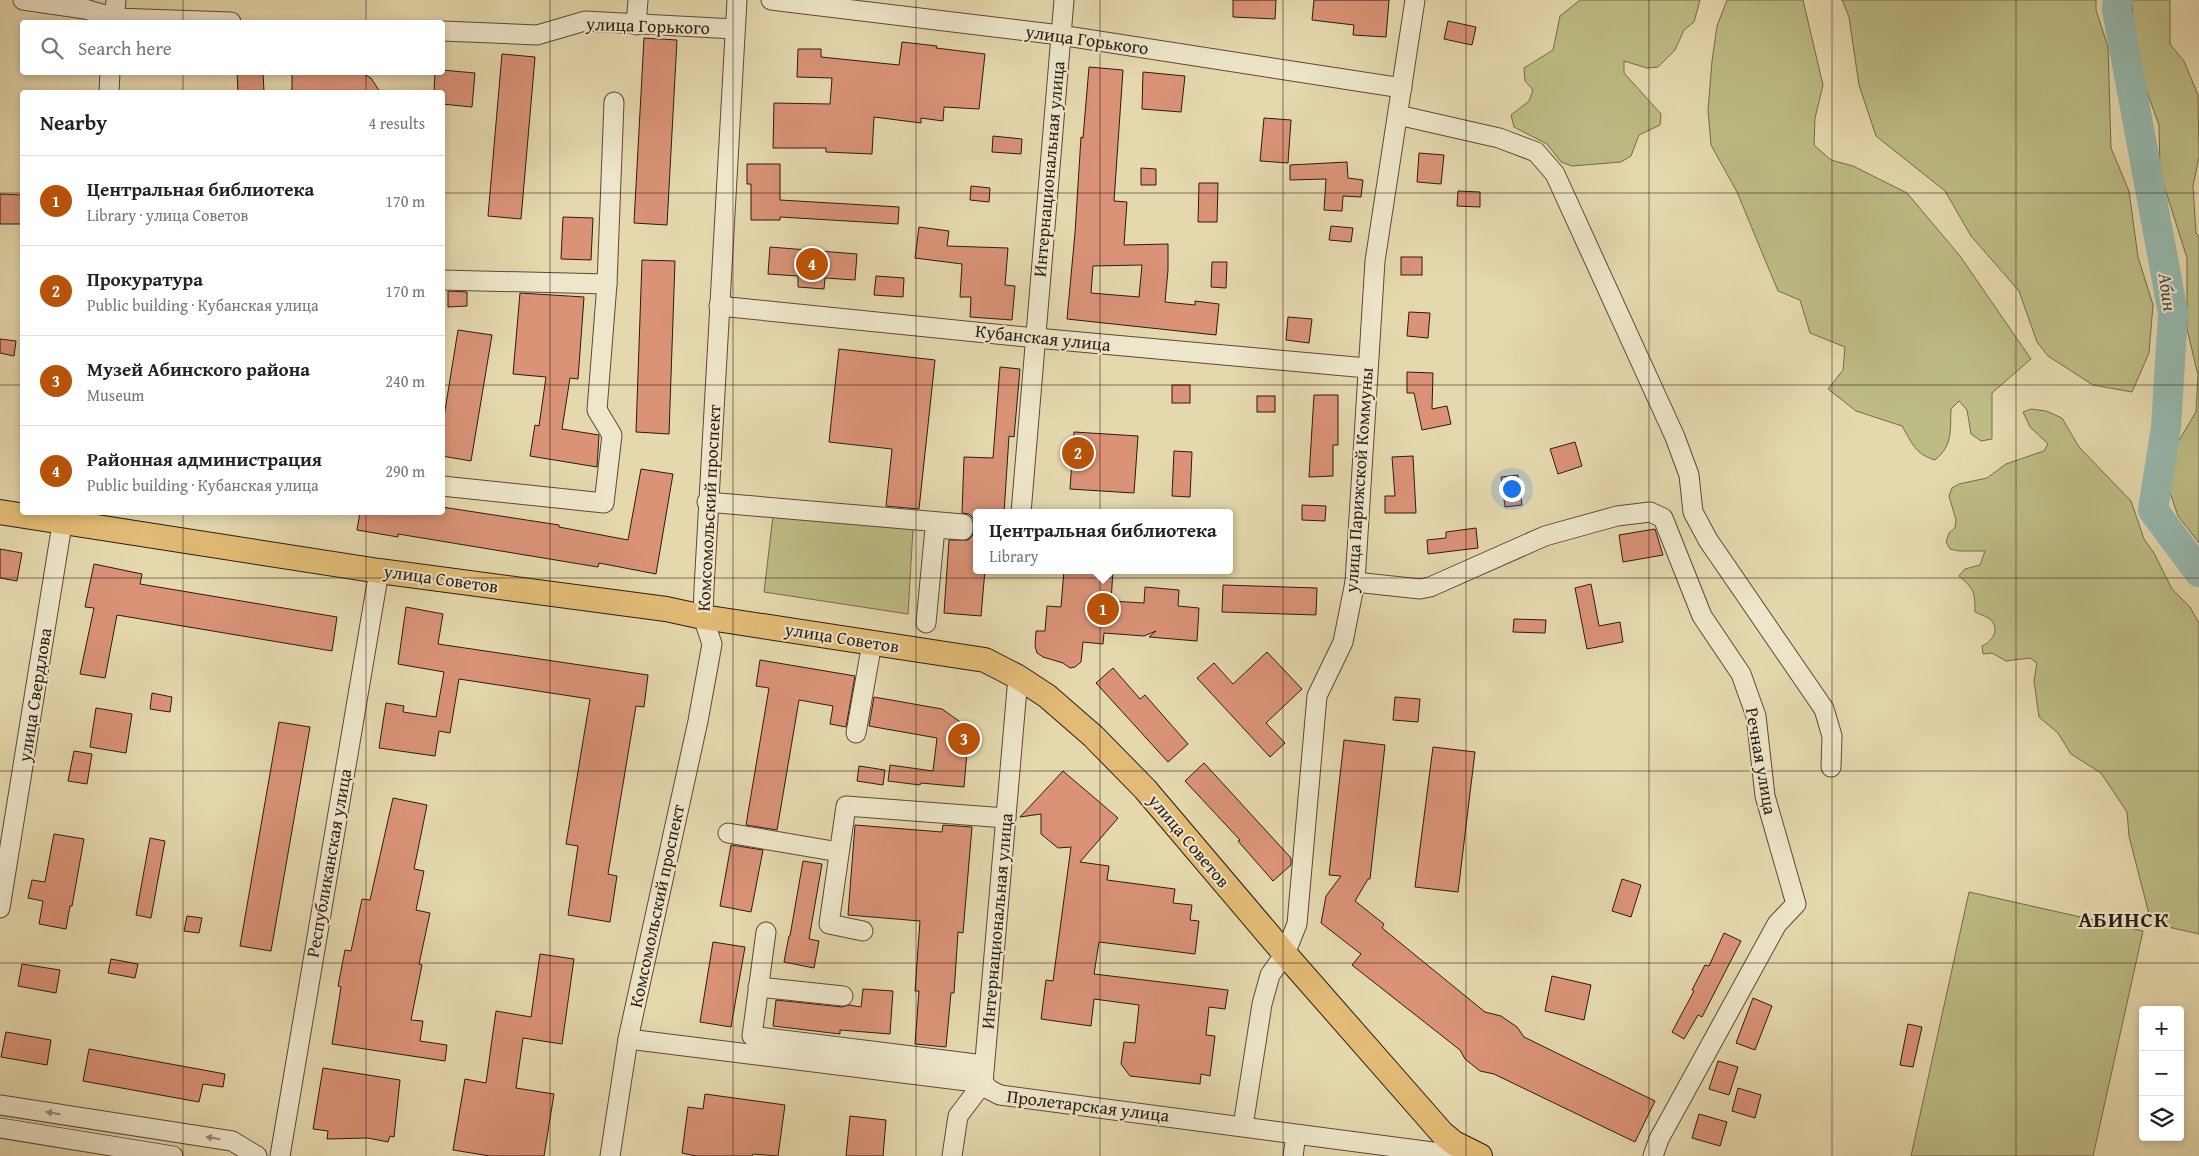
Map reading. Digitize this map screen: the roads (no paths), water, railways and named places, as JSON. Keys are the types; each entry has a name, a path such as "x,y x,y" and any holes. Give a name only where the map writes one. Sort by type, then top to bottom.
{"main road":[{"name":"улица Советов","path":"0,512 20,514"},
{"name":"улица Советов","path":"32,515 64,518 379,571 666,609 703,617 984,660 1018,677 1047,696 1093,736 1145,789 1285,954 1442,1133 1454,1143 1480,1156"}],"street":[{"path":"23,0 115,13 205,20"},
{"path":"636,25 638,0"},
{"name":"Комсомольский проспект","path":"610,1156 628,1039 698,721 712,644 703,617 707,502 737,0"},
{"name":"улица Горького","path":"772,0 1060,35 1402,88"},
{"name":"Интернациональная улица","path":"1021,509 1064,0"},
{"name":"улица Парижской Коммуны","path":"1243,1126 1262,1004 1270,975 1285,954 1297,924 1317,696 1343,642 1355,582 1375,261 1415,0"},
{"name":"улица Горького","path":"445,31 537,35 585,21 735,30"},
{"path":"109,90 110,75"},
{"path":"445,486 604,503 612,435 597,410 606,284 614,102"},
{"path":"1398,115 1499,138 1536,152 1555,174 1675,437 1690,475 1693,512 1708,540 1824,709 1832,736 1831,767"},
{"path":"445,280 606,284"},
{"name":"Кубанская улица","path":"720,306 1036,338 1367,368"},
{"path":"707,502 963,524 963,530 935,528 926,623"},
{"path":"1355,582 1420,589 1430,587 1545,536 1617,516 1650,512 1663,518 1693,512"},
{"name":"улица Свердлова","path":"0,908 64,518"},
{"name":"Речная улица","path":"1653,1156 1659,1140 1777,924 1796,904 1765,796 1756,716 1741,674 1702,616 1663,518"},
{"name":"Республиканская улица","path":"280,1156 379,571"},
{"path":"856,733 872,643"},
{"name":"Интернациональная улица","path":"984,1074 1018,677"},
{"path":"863,931 829,924 846,806 1006,818"},
{"path":"728,833 839,852"},
{"path":"766,932 752,1036 984,1074 958,1116 952,1156"},
{"path":"758,987 843,996"},
{"name":"Пролетарская улица","path":"628,1039 984,1074 990,1090 1000,1094 1462,1156"},
{"path":"0,1105 232,1141 258,1156"},
{"path":"0,1128 173,1156"},
{"path":"1293,1156 1296,1135"}],"waterway":[{"name":"Абин","path":"2118,0 2117,10 2173,313 2166,427 2153,510 2199,572"}],"place":[{"name":"Районная администрация","path":"812,264"},
{"name":"Прокуратура","path":"1078,453"},
{"name":"Центральная библиотека","path":"1103,609"},
{"name":"Музей Абинского района","path":"964,739"}],"district":[{"name":"АБИНСК","path":"2124,919"}]}
